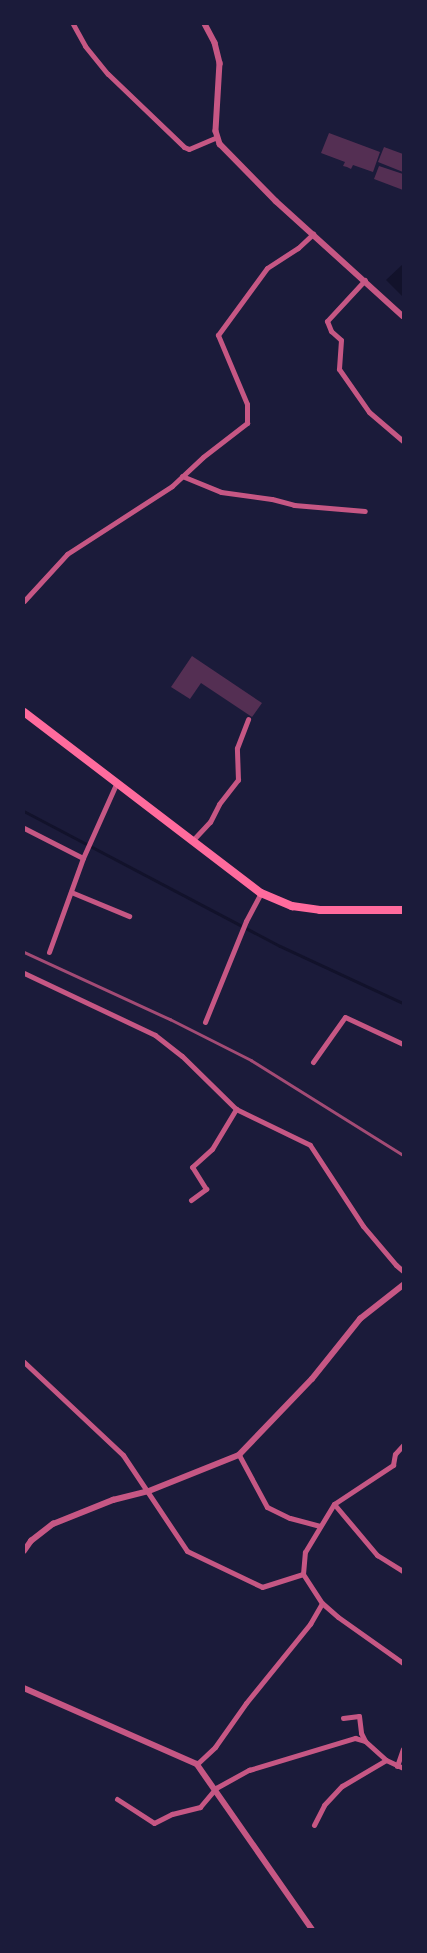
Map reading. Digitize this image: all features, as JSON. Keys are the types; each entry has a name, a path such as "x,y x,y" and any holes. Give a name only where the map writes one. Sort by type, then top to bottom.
{"main road":[{"path":"24,712 261,893 292,906 320,910 403,910"}],"street":[{"path":"73,24 86,46 108,74 184,147 189,149 217,137"},
{"path":"205,24 215,43 220,63 217,137 220,144 239,166 403,316"},
{"path":"24,601 67,554 134,512 247,423 247,404 218,335 267,268 298,248 313,234"},
{"path":"364,280 327,321 331,331 341,340 339,368 369,412 403,441"},
{"path":"182,476 221,492 272,499 294,505 365,511"},
{"path":"192,841 210,822 219,804 238,780 237,748 248,719"},
{"path":"49,952 83,858 118,782"},
{"path":"24,828 83,858"},
{"path":"71,892 129,916"},
{"path":"205,1022 246,921 261,893"},
{"path":"24,973 155,1034 182,1056 236,1109 310,1145 363,1226 396,1265 403,1270"},
{"path":"313,1062 345,1017 403,1044"},
{"path":"191,1200 206,1189 192,1167 212,1149 236,1109"},
{"path":"24,1551 31,1541 53,1524 113,1500 149,1491 239,1455 312,1379 360,1319 403,1285"},
{"path":"24,1362 94,1425 123,1455 149,1491 187,1551 262,1587 303,1574"},
{"path":"401,1446 394,1454 393,1465 334,1504 305,1552 303,1574 322,1604 403,1663"},
{"path":"239,1455 267,1507 290,1518 320,1526"},
{"path":"334,1504 377,1555 403,1571"},
{"path":"197,1764 215,1747 246,1703 310,1624 322,1604"},
{"path":"24,1688 197,1764 216,1788 312,1929"},
{"path":"343,1718 359,1716 361,1733 365,1741 386,1760 403,1768"},
{"path":"117,1799 154,1823 172,1814 200,1807 216,1788 249,1770 355,1738 365,1741"},
{"path":"397,1766 403,1749"},
{"path":"314,1825 324,1805 342,1786 386,1760"}],"shaded area":[{"path":"403,264 403,297 386,280"}],"building":[{"path":"329,133 380,152 373,172 353,165 351,169 343,166 345,162 321,153"},
{"path":"384,147 403,154 403,172 378,162"},
{"path":"379,166 403,174 403,190 374,179"},
{"path":"192,656 262,703 252,717 201,683 190,699 171,687"}],"waterway":[{"path":"24,811 280,946 403,1003"}],"railway":[{"path":"24,952 170,1019 251,1060 403,1155"}]}
